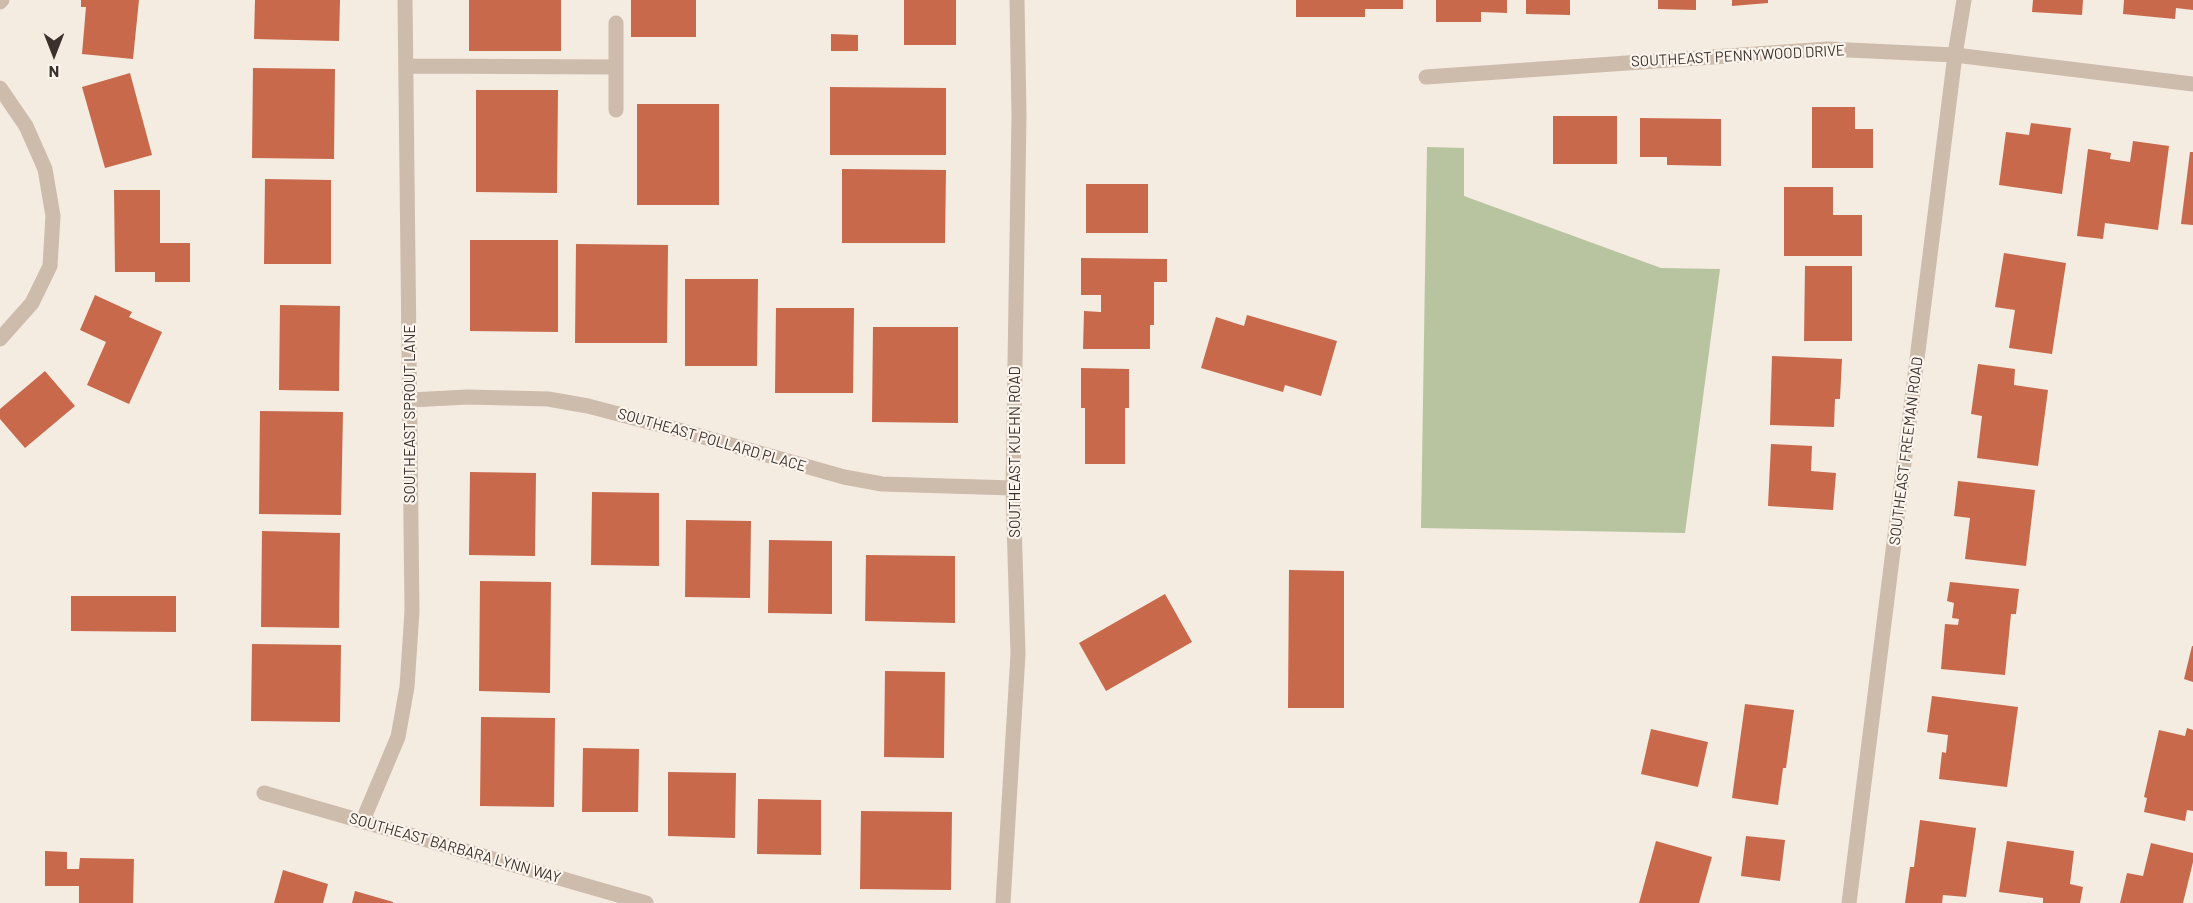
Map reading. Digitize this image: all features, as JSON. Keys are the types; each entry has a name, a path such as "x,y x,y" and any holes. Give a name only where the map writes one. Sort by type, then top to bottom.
{"street":[{"name":"SOUTHEAST SPROUT LANE","path":"363,820 398,737 407,687 412,611 405,0"},
{"name":"SOUTHEAST KUEHN ROAD","path":"1003,903 1018,654 1013,488 1019,116 1017,0"},
{"name":"SOUTHEAST FREEMAN ROAD","path":"1849,903 1955,54 1964,0"},
{"path":"616,23 616,110"},
{"name":"SOUTHEAST PENNYWOOD DRIVE","path":"1426,77 1828,49 1955,54 2193,84"},
{"path":"406,66 616,68"},
{"path":"0,88 26,126 45,169 53,216 50,266 32,303 0,339"},
{"name":"SOUTHEAST POLLARD PLACE","path":"410,400 468,397 548,399 634,418 844,477 882,484 1013,488"},
{"name":"SOUTHEAST BARBARA LYNN WAY","path":"264,793 646,903"}],"green space":[{"path":"1427,147 1464,148 1464,196 1661,268 1720,269 1685,533 1421,528"}],"building":[{"path":"81,0 139,0 133,59 82,54 86,7 81,7"},
{"path":"255,0 340,0 339,41 254,39"},
{"path":"469,0 561,0 561,51 469,51"},
{"path":"631,0 696,0 696,37 631,37"},
{"path":"904,0 956,0 956,45 904,45"},
{"path":"1296,0 1403,0 1403,9 1365,9 1365,17 1296,17"},
{"path":"1436,0 1507,0 1507,13 1481,12 1481,22 1436,22"},
{"path":"1526,0 1570,0 1570,15 1526,14"},
{"path":"1658,0 1696,0 1696,10 1658,9"},
{"path":"1732,0 1768,0 1768,3 1732,6"},
{"path":"2033,0 2083,0 2082,15 2032,12"},
{"path":"2124,0 2193,0 2193,10 2176,8 2175,19 2123,14"},
{"path":"831,34 858,35 858,51 831,51"},
{"path":"253,68 335,69 334,159 252,158"},
{"path":"130,73 152,155 105,168 82,87"},
{"path":"830,87 946,88 946,155 830,155"},
{"path":"476,90 558,90 557,193 476,192"},
{"path":"637,104 719,104 719,205 637,205"},
{"path":"1812,107 1855,107 1855,129 1873,129 1873,168 1812,168"},
{"path":"1553,116 1617,116 1617,164 1553,164"},
{"path":"1640,118 1721,119 1721,166 1667,165 1667,157 1640,157"},
{"path":"2031,123 2071,128 2062,194 1999,185 2006,132 2029,135"},
{"path":"2133,141 2169,146 2158,230 2105,223 2103,239 2077,236 2088,149 2111,153 2110,159 2130,162"},
{"path":"2190,152 2193,152 2193,225 2181,224"},
{"path":"842,169 946,170 945,243 842,243"},
{"path":"265,179 331,180 331,264 264,264"},
{"path":"1086,184 1148,184 1148,233 1086,233"},
{"path":"1784,187 1833,187 1833,215 1862,215 1862,256 1784,256"},
{"path":"114,190 160,190 160,243 190,243 190,282 155,282 155,272 115,272"},
{"path":"470,240 558,240 558,332 470,331"},
{"path":"576,244 668,245 667,343 575,343"},
{"path":"2004,253 2066,263 2052,354 2009,348 2015,310 1995,307"},
{"path":"1081,258 1167,259 1167,282 1154,282 1154,325 1150,325 1150,349 1083,349 1084,311 1101,312 1101,295 1081,295"},
{"path":"1805,266 1852,266 1852,341 1804,341"},
{"path":"685,279 758,279 757,366 685,366"},
{"path":"95,295 132,312 129,317 162,332 129,404 87,385 106,342 80,330"},
{"path":"280,305 340,306 339,391 279,390"},
{"path":"776,308 854,308 853,393 775,393"},
{"path":"1247,315 1337,341 1321,396 1285,385 1283,392 1201,368 1216,317 1244,326"},
{"path":"873,327 958,327 958,423 872,422"},
{"path":"1772,356 1842,359 1840,399 1835,399 1834,427 1770,425"},
{"path":"1978,364 2015,369 2014,385 2048,390 2038,466 1977,458 1982,416 1971,414"},
{"path":"1081,368 1129,369 1129,408 1125,408 1125,464 1085,464 1085,408 1081,408"},
{"path":"45,371 75,406 25,448 0,419 0,409"},
{"path":"260,411 343,412 341,515 259,514"},
{"path":"1771,444 1812,446 1811,471 1836,473 1833,510 1768,506"},
{"path":"470,472 536,473 535,556 469,555"},
{"path":"1958,481 2035,490 2026,566 1965,559 1970,518 1954,516"},
{"path":"592,492 659,493 659,566 591,565"},
{"path":"686,520 751,521 750,598 685,597"},
{"path":"262,531 340,533 339,628 261,627"},
{"path":"769,540 832,541 832,614 768,613"},
{"path":"866,555 955,556 955,623 865,621"},
{"path":"1289,570 1344,571 1344,708 1288,708"},
{"path":"480,581 551,582 550,693 479,691"},
{"path":"1950,582 2019,589 2016,614 2011,614 2005,675 1941,669 1945,624 1958,625 1959,619 1952,618 1954,603 1947,601"},
{"path":"1165,594 1192,642 1106,691 1079,643"},
{"path":"71,596 176,596 176,632 71,631"},
{"path":"252,644 341,645 340,722 251,721"},
{"path":"2193,646 2193,682 2184,679"},
{"path":"885,671 945,672 944,758 884,757"},
{"path":"1932,696 2018,707 2007,787 1939,779 1942,752 1946,753 1948,735 1927,732"},
{"path":"1745,704 1794,710 1778,805 1732,798"},
{"path":"481,717 555,718 554,807 480,806"},
{"path":"2187,728 2193,730 2193,811 2187,810 2185,821 2144,812 2147,798 2144,797 2159,730 2185,736"},
{"path":"1651,729 1708,742 1698,787 1641,774"},
{"path":"583,748 639,749 638,812 582,812"},
{"path":"668,772 736,773 735,838 668,836"},
{"path":"758,799 821,800 821,855 757,854"},
{"path":"861,811 952,812 951,890 860,889"},
{"path":"1920,820 1976,828 1966,897 1943,895 1942,903 1905,903 1910,867 1914,867"},
{"path":"1746,836 1785,840 1780,881 1741,876"},
{"path":"1656,841 1712,857 1699,903 1639,903"},
{"path":"2007,841 2074,851 2070,884 2083,887 2080,903 2043,903 2043,898 1999,892"},
{"path":"2151,843 2193,853 2183,903 2120,903 2127,873 2143,876"},
{"path":"45,851 67,852 67,869 79,869 80,858 134,859 133,903 79,903 79,886 45,886"},
{"path":"283,870 328,884 323,903 274,903"},
{"path":"355,891 393,902 393,903 352,903"}]}
